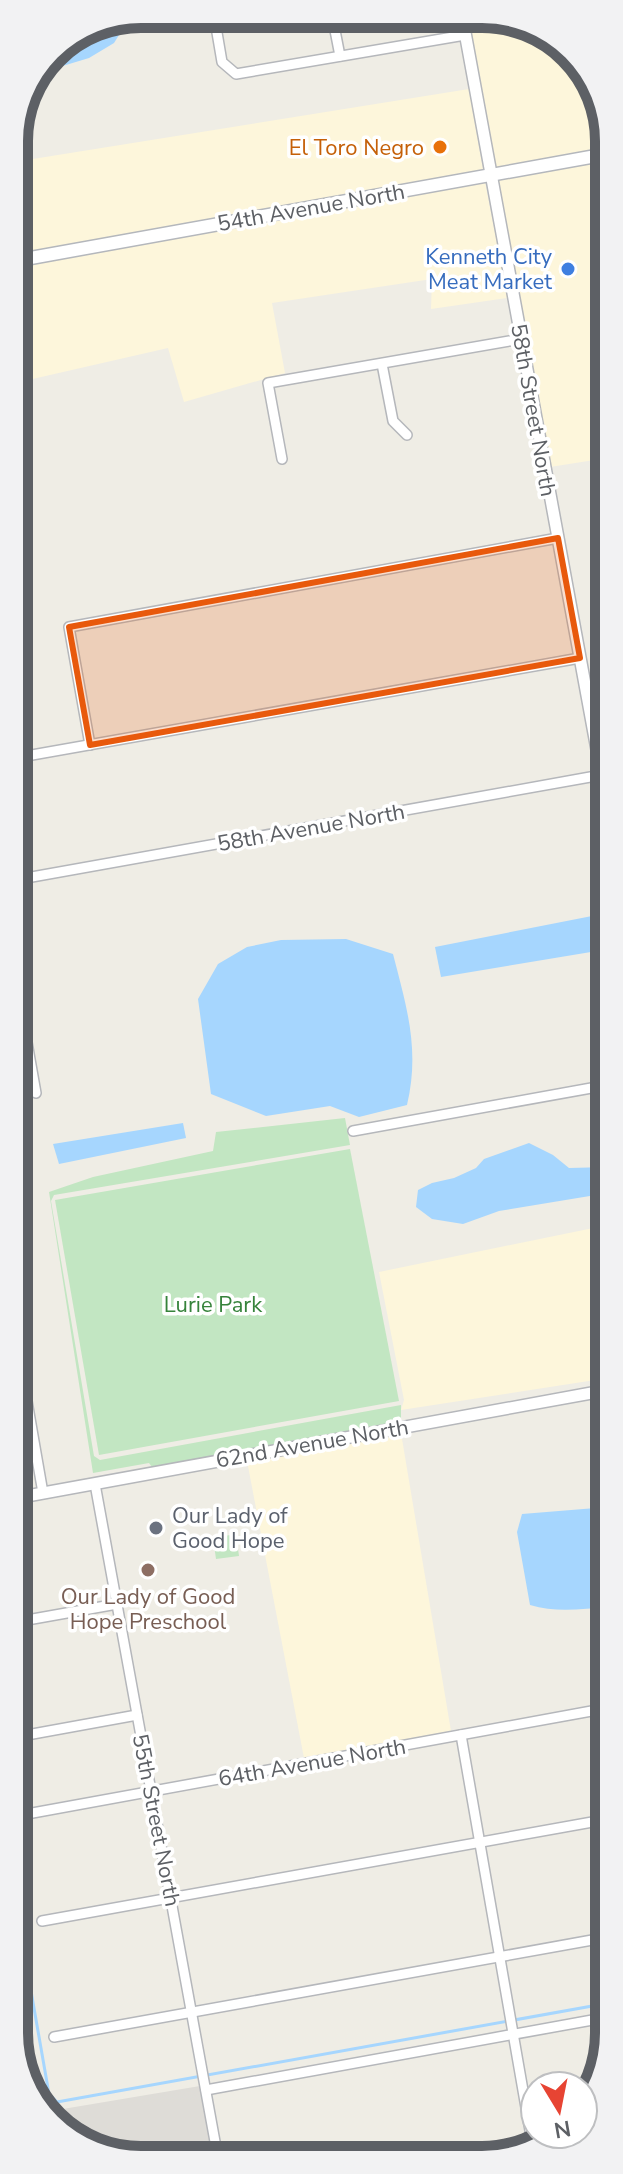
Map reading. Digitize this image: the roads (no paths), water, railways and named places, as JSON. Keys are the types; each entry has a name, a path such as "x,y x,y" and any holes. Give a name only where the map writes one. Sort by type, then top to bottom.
{"main road":[{"name":"54th Avenue North","path":"28,258 595,156"}],"street":[{"path":"216,28 222,62 236,74 465,35"},
{"path":"335,28 340,56"},
{"name":"58th Street North","path":"464,28 595,728"},
{"path":"282,459 268,383 521,339"},
{"path":"382,364 393,421 407,435"},
{"path":"90,745 69,627 558,538"},
{"path":"28,756 580,658"},
{"name":"58th Avenue North","path":"28,878 595,777"},
{"path":"28,1048 36,1093"},
{"path":"353,1131 595,1087"},
{"name":"62nd Avenue North","path":"28,1496 595,1392"},
{"path":"28,1412 43,1493"},
{"name":"55th Street North","path":"95,1484 216,2146"},
{"path":"28,1620 117,1604"},
{"name":"64th Avenue North","path":"28,1814 595,1710"},
{"path":"28,1735 137,1715"},
{"path":"461,1735 520,2070"},
{"path":"42,1921 595,1821"},
{"path":"54,2037 595,1939"},
{"path":"205,2087 513,2030 595,2019"}],"water":[{"path":"122,30 114,43 89,58 56,68 50,74 67,56 85,43"},
{"path":"592,916 595,919 595,951 441,977 435,947"},
{"path":"346,939 393,954 412,1047 407,1105 359,1117 330,1106 266,1116 211,1094 198,999 218,964 247,947 281,940"},
{"path":"183,1123 186,1138 59,1164 53,1144"},
{"path":"529,1143 553,1155 569,1168 595,1167 595,1195 499,1211 463,1224 432,1219 416,1207 418,1190 476,1168 484,1159"},
{"path":"595,1508 595,1608 559,1610 530,1605 517,1532 522,1514"}],"waterway":[{"path":"28,1974 49,2094 57,2102 595,2006"}],"place":[{"name":"El Toro Negro","path":"440,147"},
{"name":"Kenneth City Meat Market","path":"568,269"},
{"name":"Our Lady of Good Hope","path":"156,1528"},
{"name":"Our Lady of Good Hope Preschool","path":"148,1570"}],"park label":[{"name":"Lurie Park","path":"213,1304"}]}
